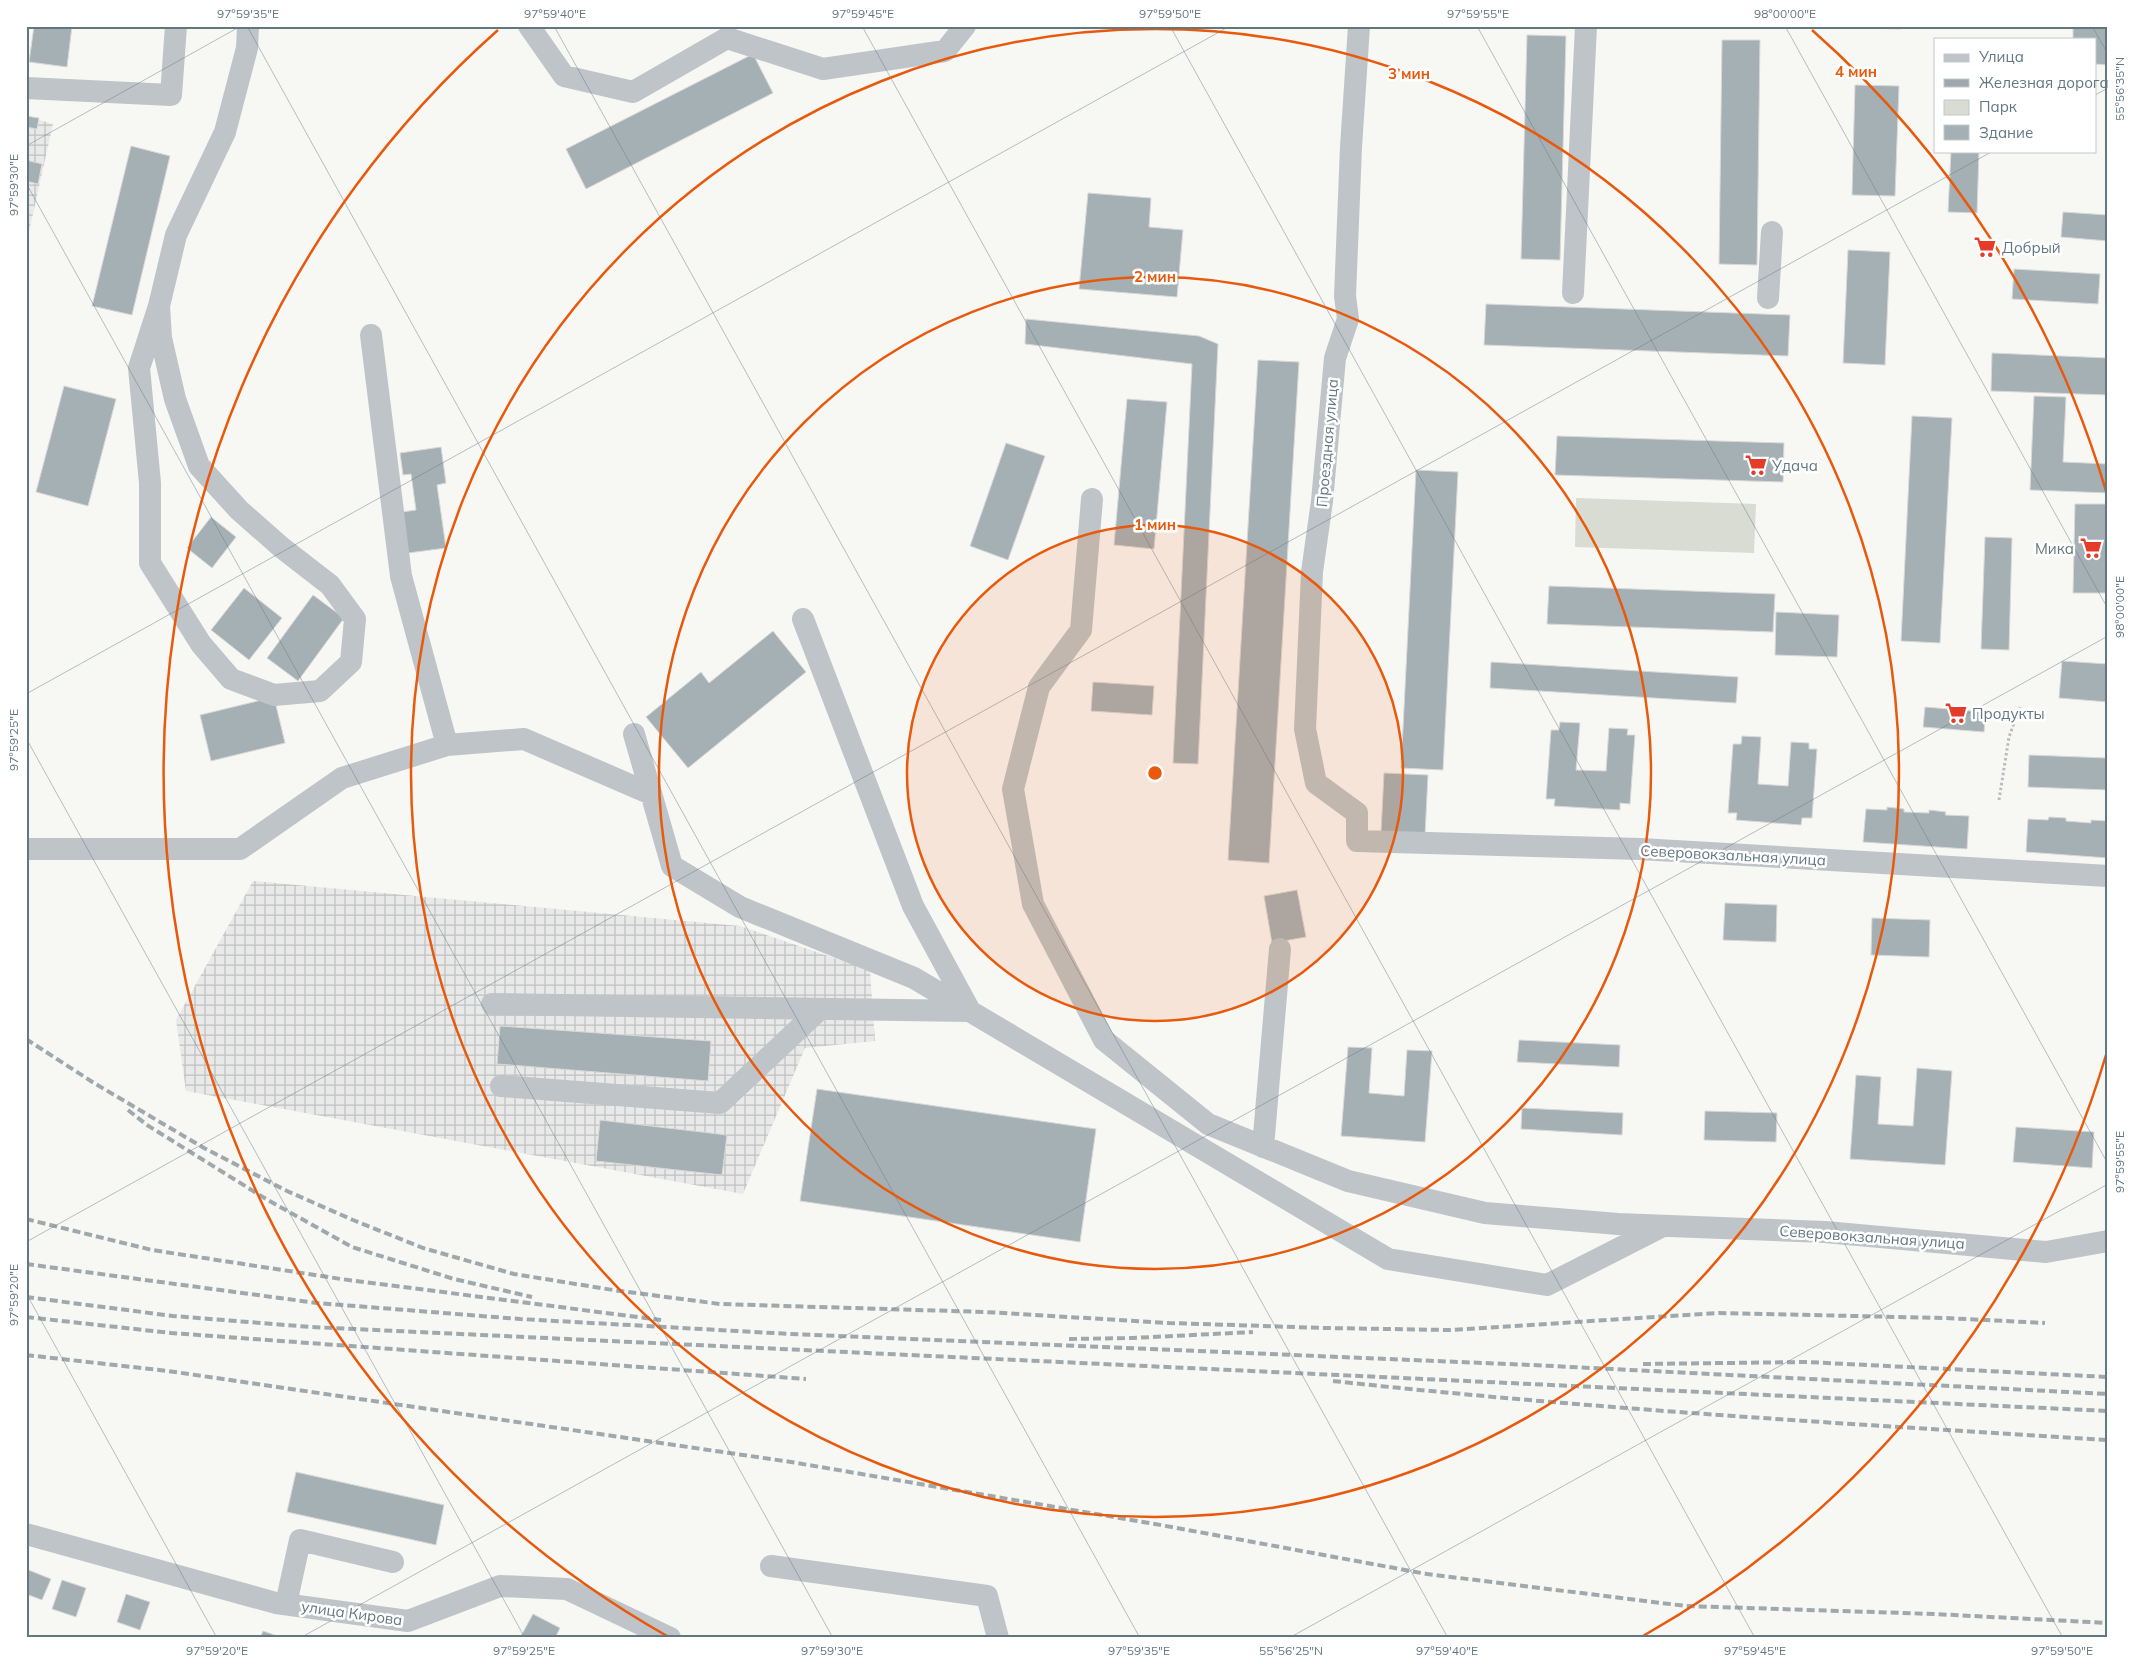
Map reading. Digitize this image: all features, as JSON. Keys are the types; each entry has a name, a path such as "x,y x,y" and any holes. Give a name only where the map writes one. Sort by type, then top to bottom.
{"street":[{"path":"26,88 170,95 176,26"},
{"path":"159,306 161,338 175,399 199,466 240,510 281,547 330,585 355,619 351,662 320,692 274,695 231,679 201,644 150,563 150,483 139,368 159,306 176,235 225,132 248,48 248,26"},
{"path":"529,26 564,76 633,92 727,38 823,69 945,51 965,26"},
{"name":"Проездная улица","path":"1357,841 1357,813 1316,783 1305,729 1312,572 1322,501 1335,358 1348,320 1345,296 1346,266 1359,26"},
{"path":"1573,293 1586,26"},
{"path":"1768,298 1772,232"},
{"path":"371,335 401,576 447,745"},
{"name":"Северовокзальная улица","path":"1092,498 1081,630 1039,687 1013,789 1033,904 1104,1040 1208,1124 1348,1181 1485,1213 1664,1225 1825,1232 2046,1252 2108,1241"},
{"path":"803,618 913,906 970,1011"},
{"path":"634,734 672,866 740,907 914,978 1388,1260 1547,1285 1664,1225"},
{"path":"26,849 240,849 342,778 447,745 524,739 651,794"},
{"name":"Северовокзальная улица","path":"1357,841 1640,849 2108,876"},
{"path":"1263,1147 1280,949"},
{"path":"492,1004 970,1011"},
{"path":"501,1086 720,1103 820,1009"},
{"name":"улица Кирова","path":"26,1534 286,1604 408,1621 500,1586 567,1589 670,1638"},
{"path":"286,1604 300,1540 392,1562"},
{"path":"771,1566 987,1596 998,1638"}],"path":[{"path":"1999,800 2008,737 2020,708"}],"shaded area":[{"path":"26,116 53,124 26,245"},
{"path":"253,881 740,926 870,970 875,1041 805,1048 743,1194 186,1091 176,1020"}],"green space":[{"path":"1576,498 1756,504 1754,553 1575,547"}],"building":[{"path":"34,26 72,26 67,67 29,62"},
{"path":"1860,26 1901,26 1901,29 1860,28"},
{"path":"2073,26 2108,26 2108,65 2096,64 2096,38 2073,38"},
{"path":"1527,35 1566,36 1560,260 1521,259"},
{"path":"1722,40 1760,40 1757,265 1719,264"},
{"path":"753,54 773,93 586,189 566,149"},
{"path":"1855,85 1899,86 1895,196 1852,195"},
{"path":"26,116 39,118 37,129 26,127"},
{"path":"131,146 170,156 132,315 92,306"},
{"path":"1951,152 1979,152 1977,213 1948,212"},
{"path":"26,160 42,164 38,184 26,181"},
{"path":"1088,193 1151,198 1149,227 1183,230 1177,297 1079,289"},
{"path":"2063,212 2108,215 2108,241 2061,237"},
{"path":"1848,250 1890,252 1885,365 1843,363"},
{"path":"2014,269 2100,274 2098,304 2012,299"},
{"path":"1486,304 1790,315 1788,356 1484,345"},
{"path":"1026,319 1199,336 1218,344 1198,764 1173,763 1192,364 1025,344"},
{"path":"1992,353 2108,358 2108,395 1991,391"},
{"path":"1258,360 1299,362 1269,863 1228,860"},
{"path":"64,386 116,399 88,506 36,492"},
{"path":"2034,396 2066,397 2063,462 2108,464 2108,493 2030,490"},
{"path":"1127,399 1167,402 1154,549 1114,545"},
{"path":"1912,416 1952,418 1940,643 1901,641"},
{"path":"1557,436 1784,443 1783,482 1555,475"},
{"path":"1006,443 1045,456 1008,560 970,546"},
{"path":"441,447 446,483 437,485 446,548 408,553 402,512 416,510 411,474 403,475 400,453"},
{"path":"1416,470 1458,472 1443,770 1401,768"},
{"name":"Мика","path":"2075,504 2108,504 2108,593 2073,593"},
{"path":"211,517 236,537 212,568 187,548"},
{"path":"1985,537 2012,538 2009,650 1981,649"},
{"path":"1549,586 1775,594 1773,632 1547,624"},
{"path":"244,588 282,618 249,660 211,630"},
{"path":"313,595 344,618 298,681 267,658"},
{"path":"1776,612 1839,615 1837,657 1775,655"},
{"path":"773,631 806,672 688,768 646,717 701,672 709,683"},
{"path":"2062,661 2108,664 2108,702 2059,698"},
{"path":"1491,662 1738,677 1736,703 1490,688"},
{"path":"1093,682 1154,686 1152,715 1091,711"},
{"path":"274,697 285,743 211,761 200,715"},
{"path":"1925,707 1986,712 1984,732 1923,727"},
{"path":"1560,722 1580,723 1576,770 1606,771 1609,728 1628,729 1627,735 1635,735 1630,804 1620,803 1620,810 1554,806 1555,799 1546,799 1551,730 1559,730"},
{"path":"1742,736 1761,737 1758,784 1788,786 1791,742 1809,743 1809,749 1817,749 1812,818 1802,818 1801,825 1736,820 1737,813 1728,813 1733,744 1741,744"},
{"path":"2029,755 2108,758 2108,790 2028,787"},
{"path":"1384,773 1428,775 1425,835 1381,833"},
{"path":"1887,807 1904,809 1904,812 1929,813 1929,810 1946,812 1945,815 1969,816 1967,849 1863,842 1866,809 1887,810"},
{"path":"2049,817 2066,818 2066,821 2091,823 2091,820 2108,821 2108,858 2026,852 2028,819 2048,820"},
{"path":"1297,890 1306,937 1272,943 1264,896"},
{"path":"1725,903 1777,905 1776,942 1723,940"},
{"path":"1872,918 1930,920 1929,957 1871,955"},
{"path":"500,1026 711,1041 708,1081 497,1064"},
{"path":"1519,1040 1620,1045 1619,1067 1517,1062"},
{"path":"1348,1047 1372,1048 1369,1093 1404,1096 1407,1050 1432,1051 1425,1142 1341,1136"},
{"path":"1917,1068 1952,1071 1945,1165 1850,1159 1856,1075 1881,1077 1878,1124 1913,1126"},
{"path":"817,1089 1096,1129 1080,1242 800,1201"},
{"path":"1522,1108 1623,1113 1622,1135 1521,1129"},
{"path":"1705,1111 1777,1113 1776,1142 1704,1140"},
{"path":"600,1120 727,1135 722,1175 596,1161"},
{"path":"2016,1127 2094,1132 2092,1168 2013,1162"},
{"path":"296,1472 444,1505 436,1545 287,1512"},
{"path":"26,1569 51,1579 42,1600 26,1594"},
{"path":"62,1580 86,1588 76,1617 52,1609"},
{"path":"126,1594 150,1602 140,1630 117,1622"},
{"path":"533,1614 560,1628 555,1638 521,1636"},
{"path":"263,1631 283,1638 260,1638"}],"railway":[{"path":"26,1039 94,1083 204,1148 287,1191 353,1220 423,1248 514,1274 613,1290 720,1304 985,1312 1169,1323 1326,1328 1450,1330 1719,1313 1945,1318 2045,1323"},
{"path":"128,1110 147,1125 266,1199 352,1247 454,1279 532,1297"},
{"path":"26,1219 152,1250 341,1279 661,1320"},
{"path":"26,1264 317,1303 520,1319 791,1334 1532,1365 2108,1394"},
{"path":"26,1297 173,1316 311,1327 2108,1411"},
{"path":"26,1317 171,1333 806,1379"},
{"path":"1069,1339 1253,1332"},
{"path":"26,1355 168,1371 791,1462 1155,1524 1427,1574 1686,1606 1934,1614 2108,1623"},
{"path":"1643,1364 1807,1362 2108,1377"},
{"path":"1333,1381 1623,1408 2108,1440"}],"place":[{"name":"Добрый","path":"1985,247"},
{"name":"Удача","path":"1756,465"},
{"name":"Мика","path":"2091,548"},
{"name":"Продукты","path":"1956,713"}]}
